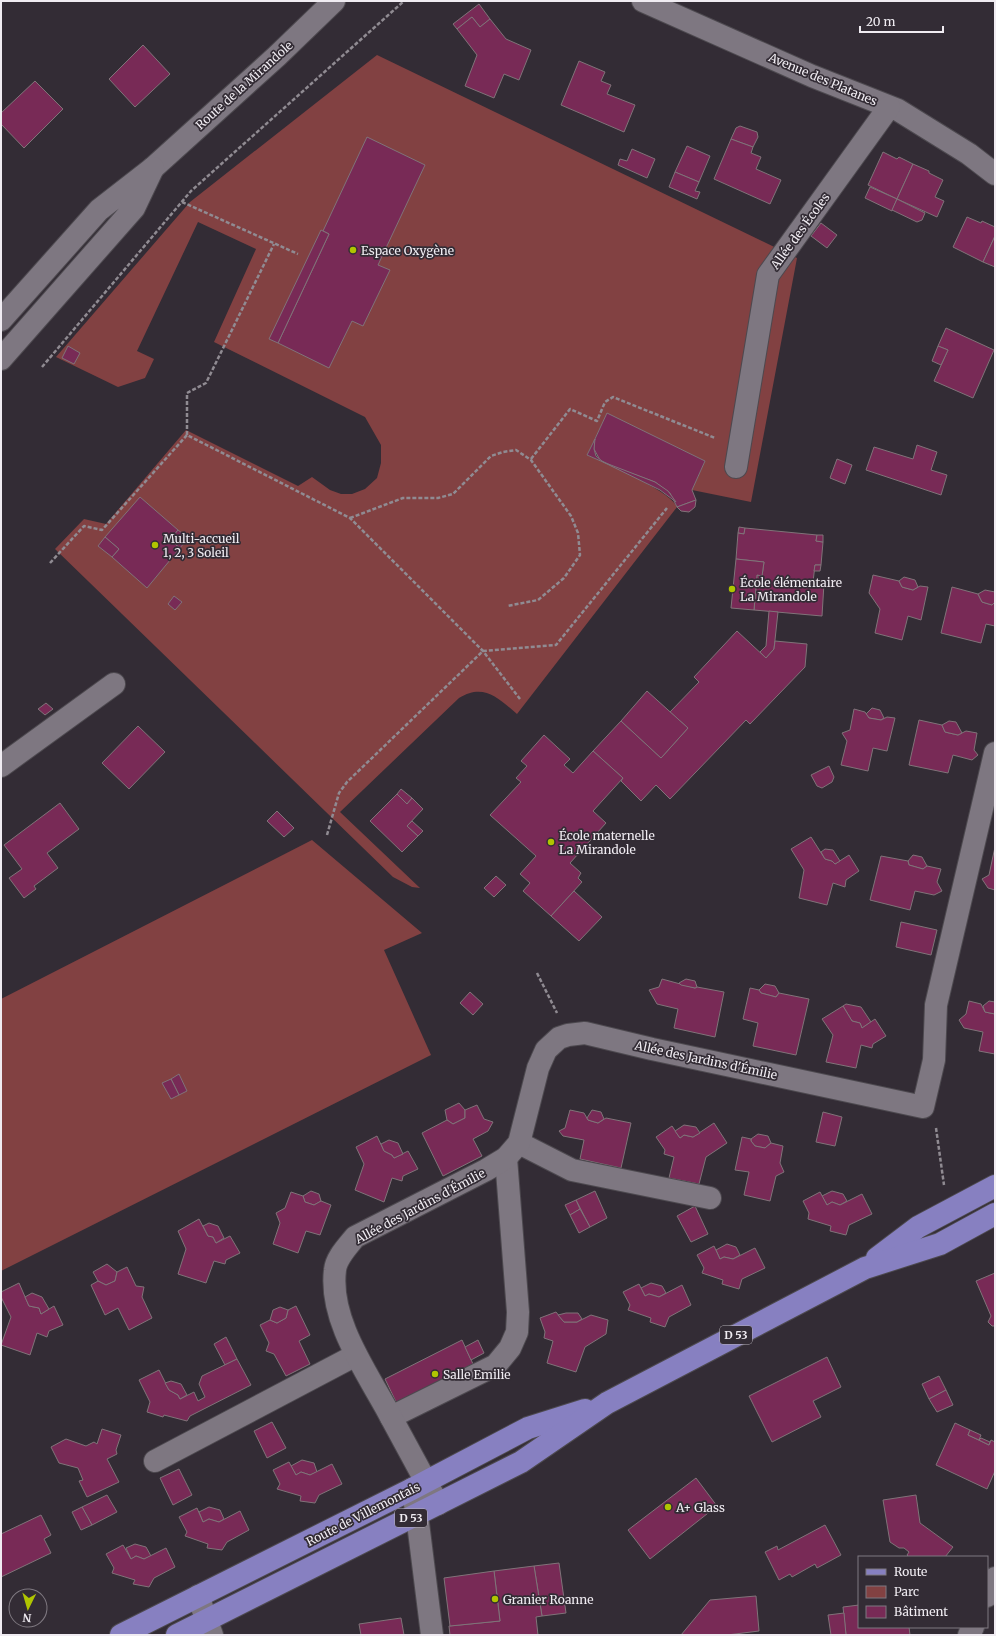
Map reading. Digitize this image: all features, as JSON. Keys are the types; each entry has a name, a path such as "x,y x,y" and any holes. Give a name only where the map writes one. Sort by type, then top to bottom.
{"main road":[{"name":"Route de Villemontais","path":"865,1268 918,1227 995,1186"},
{"name":"Route de Villemontais","path":"177,1635 210,1627 417,1515 521,1462 608,1403 865,1268 940,1244 995,1214"},
{"name":"Route de Villemontais","path":"121,1635 419,1485 528,1428 608,1403"}],"street":[{"name":"Route de la Mirandole","path":"1,320 99,210 152,168 277,56 334,1"},
{"name":"Avenue des Platanes","path":"643,1 812,76 898,110 969,154 995,174"},
{"name":"Allée des Écoles","path":"738,457 768,275 889,106"},
{"name":"Route de la Mirandole","path":"4,350 134,208 152,168"},
{"path":"1,766 114,684"},
{"path":"923,1106 934,1060 936,1005 991,786 995,753"},
{"name":"Allée des Jardins d'Émilie","path":"438,1504 419,1485 391,1417 356,1355 339,1314 335,1294 335,1269 343,1252 355,1237 486,1170 512,1151 538,1068 546,1050 559,1038 568,1035 585,1033 652,1050 923,1106"},
{"path":"391,1417 496,1365 510,1348 517,1332 518,1312 512,1151 572,1170 710,1198"},
{"path":"155,1461 356,1355"},
{"path":"419,1485 417,1515 432,1635"},
{"path":"988,1594 995,1578"},
{"path":"198,1596 210,1627"}],"path":[{"path":"42,367 191,191 404,1"},
{"path":"182,202 298,254"},
{"path":"50,563 84,526 102,530 187,435 187,393 206,382 274,244"},
{"path":"531,460 570,409 596,421 605,402 614,397 738,457"},
{"path":"187,435 350,518 483,651 520,699"},
{"path":"350,518 403,498 438,498 453,494 491,456 502,452 516,450 531,460 571,516 578,533 580,555 564,578 538,600 507,606"},
{"path":"327,835 339,793 347,782 483,651 556,645 667,508"},
{"path":"537,973 568,1035"},
{"path":"923,1106 936,1123 945,1191"}],"green space":[{"path":"377,55 797,258 751,502 692,490 705,461 607,414 587,455 651,486 672,500 677,507 517,714 497,698 483,692 468,694 459,698 340,812 420,888 412,887 393,877 55,549 84,519 106,524 186,430 298,486 312,477 330,490 341,494 352,494 365,489 377,478 381,463 381,445 365,417 214,342 256,249 198,222 137,351 154,359 145,378 118,387 56,357 190,202"},
{"path":"312,840 422,933 384,950 431,1055 1,1271 1,999"}],"building":[{"path":"479,4 490,19 480,27 472,17 457,29 453,24"},
{"path":"472,17 480,27 490,19 506,39 531,50 519,80 504,74 494,98 465,86 477,55 457,29"},
{"path":"143,45 170,74 135,107 109,79"},
{"path":"579,61 605,72 601,81 611,85 607,94 635,105 624,132 561,105"},
{"path":"35,81 63,109 24,148 1,124 1,113"},
{"path":"740,126 757,132 758,137 753,147 731,139 736,128"},
{"name":"Espace Oxygène","path":"367,137 425,165 378,265 390,270 363,326 352,321 329,368 278,343 329,234 323,231"},
{"path":"731,139 753,147 751,153 761,157 756,169 781,180 770,204 714,179"},
{"path":"687,146 710,156 699,182 675,172"},
{"path":"632,149 655,159 647,178 618,165 620,159 627,161"},
{"path":"883,152 897,159 899,157 913,164 897,199 868,185"},
{"path":"913,164 929,171 929,173 943,180 935,197 944,201 937,217 897,199"},
{"path":"675,172 699,182 695,191 700,192 697,199 669,187"},
{"path":"870,187 897,199 892,211 865,198"},
{"path":"897,199 925,213 922,220 917,222 892,210"},
{"path":"967,217 981,223 982,221 995,227 995,236 983,262 953,247"},
{"path":"821,223 837,235 827,248 811,236"},
{"path":"321,230 329,234 278,343 269,339"},
{"path":"995,236 995,267 983,262"},
{"path":"946,328 994,350 973,398 934,381 948,350 938,346"},
{"path":"68,346 80,353 74,364 62,358"},
{"path":"938,346 948,350 941,365 932,361"},
{"path":"607,413 705,461 692,490 696,500 677,507 670,493 655,482 614,467 600,460 594,449 594,441"},
{"path":"595,439 594,449 596,456 603,462 587,455"},
{"path":"917,445 937,452 931,470 947,475 941,495 866,470 874,447 913,459"},
{"path":"837,459 852,465 845,484 830,478"},
{"path":"603,462 655,482 668,491 676,502 660,490"},
{"path":"140,497 178,530 170,540 180,548 147,588 112,557 119,549 105,537"},
{"path":"696,500 695,507 689,512 681,511 677,507"},
{"path":"739,527 745,528 744,534 738,533"},
{"path":"745,528 817,535 816,541 823,542 821,565 815,565 813,582 824,583 822,616 754,610 757,575 762,576 764,562 736,559 738,533 744,534"},
{"path":"178,530 188,538 180,548 170,540"},
{"path":"817,535 823,535 823,542 816,541"},
{"path":"105,537 119,549 112,557 98,546"},
{"path":"736,559 764,562 762,576 757,575 754,610 731,608"},
{"path":"815,565 821,565 820,571 814,571"},
{"path":"873,575 899,581 902,587 913,590 920,586 928,587 921,620 908,616 902,640 875,633 880,609 869,593"},
{"path":"904,577 915,580 918,587 913,590 902,587 899,581"},
{"path":"952,587 978,594 982,602 992,605 995,602 995,626 986,624 981,643 941,633"},
{"path":"985,590 995,592 995,602 992,605 982,602 978,594"},
{"path":"174,596 182,602 175,610 168,604"},
{"path":"769,611 778,612 774,649 766,658 760,652 766,646"},
{"path":"737,631 766,658 774,649 775,641 807,644 805,667 750,724 746,720 670,799 656,785 641,801 621,781 623,778 593,751 621,721 661,758 688,728 670,712 699,682 694,677"},
{"path":"647,691 688,728 661,758 621,721"},
{"path":"46,703 53,709 45,715 38,709"},
{"path":"872,708 880,710 884,718 881,720 869,718 866,714"},
{"path":"854,709 865,712 869,718 881,720 887,717 895,718 887,751 873,748 868,771 841,765 847,741 842,733 850,730"},
{"path":"919,720 942,725 945,732 958,735 966,731 977,733 974,750 978,755 972,760 953,755 948,773 909,765"},
{"path":"949,721 956,722 962,733 958,735 945,732 942,725"},
{"path":"138,726 165,752 129,789 102,763"},
{"path":"544,735 570,759 564,765 573,773 593,751 623,778 593,811 606,823 570,863 581,873 578,878 582,882 551,916 523,891 530,883 520,874 536,856 490,815 521,782 516,778 527,766 521,761"},
{"path":"829,766 834,777 832,782 822,788 817,786 811,775"},
{"path":"401,789 412,798 407,804 397,794"},
{"path":"397,794 407,804 412,798 423,809 407,826 418,836 402,852 370,821"},
{"path":"60,803 79,829 47,853 58,868 34,886 36,889 24,898 9,878 22,869 4,845"},
{"path":"277,811 294,828 284,837 267,821"},
{"path":"412,821 423,831 418,836 407,826"},
{"path":"811,837 825,859 832,861 835,864 849,855 859,871 846,880 845,887 833,883 827,905 799,898 804,870 791,849"},
{"path":"995,847 995,890 988,888 982,879 989,875"},
{"path":"825,849 833,850 840,861 835,864 832,861 825,859 821,852"},
{"path":"913,855 922,857 927,866 923,869 909,865 908,861"},
{"path":"881,856 908,861 909,865 923,869 927,866 941,869 937,882 942,891 934,895 915,891 910,910 870,900"},
{"path":"496,876 506,885 494,897 484,888"},
{"path":"574,891 602,917 579,941 551,916"},
{"path":"901,922 937,930 931,955 896,947"},
{"path":"662,979 695,988 697,987 724,992 715,1037 674,1028 678,1009 657,1004 649,990 659,987"},
{"path":"686,979 695,981 697,987 695,988 681,985 679,983"},
{"path":"765,984 775,986 779,993 776,997 761,993 759,990"},
{"path":"750,988 776,997 779,993 809,999 796,1055 753,1046 758,1023 743,1019"},
{"path":"470,992 483,1004 473,1015 460,1003"},
{"path":"969,1001 981,1004 985,1012 995,1014 995,1054 979,1051 983,1032 964,1028 959,1020 966,1014"},
{"path":"989,1001 995,1002 995,1014 985,1012 983,1006"},
{"path":"846,1004 861,1007 871,1022 862,1028 860,1023 852,1021 843,1006"},
{"path":"843,1006 852,1021 860,1023 862,1028 875,1019 886,1036 873,1044 872,1048 861,1045 856,1068 826,1062 833,1035 822,1019"},
{"path":"179,1074 187,1091 179,1095 171,1079"},
{"path":"171,1079 179,1095 171,1099 162,1083"},
{"path":"459,1103 465,1110 465,1118 453,1124 447,1120 445,1110"},
{"path":"477,1105 484,1119 493,1122 488,1131 473,1139 482,1156 443,1176 422,1133 447,1120 453,1124 465,1118 465,1110"},
{"path":"570,1110 584,1113 588,1120 598,1123 606,1118 631,1123 621,1168 580,1159 584,1140 563,1136 559,1131 565,1128"},
{"path":"592,1110 601,1112 604,1119 598,1123 588,1120 587,1118"},
{"path":"823,1112 842,1117 835,1146 816,1142"},
{"path":"714,1123 727,1143 706,1157 699,1184 669,1178 674,1157 664,1154 665,1150 656,1137 672,1126 680,1138 684,1135 693,1137"},
{"path":"684,1125 696,1127 700,1133 693,1137 684,1135 680,1138 675,1131"},
{"path":"758,1134 768,1136 771,1143 765,1148 755,1146 751,1139"},
{"path":"377,1136 384,1151 392,1155 394,1158 408,1151 418,1169 403,1176 402,1181 392,1178 384,1202 355,1190 364,1164 356,1147"},
{"path":"742,1137 751,1139 755,1146 765,1148 771,1143 783,1146 780,1163 784,1172 776,1176 770,1201 744,1195 749,1172 735,1170"},
{"path":"389,1140 398,1143 403,1154 394,1158 392,1155 384,1151 381,1144"},
{"path":"311,1191 319,1194 321,1201 314,1205 305,1202 303,1196"},
{"path":"595,1191 607,1218 590,1227 576,1200"},
{"path":"832,1191 843,1194 847,1201 840,1205 832,1202 827,1205 822,1196"},
{"path":"291,1192 303,1196 305,1202 314,1205 321,1201 331,1205 320,1235 306,1231 298,1253 273,1244 280,1223 276,1213 285,1208"},
{"path":"820,1192 827,1205 832,1202 840,1205 862,1194 872,1214 849,1225 846,1235 830,1231 831,1226 808,1219 809,1213 803,1201"},
{"path":"576,1200 580,1209 570,1215 565,1205"},
{"path":"695,1206 708,1234 691,1242 677,1216"},
{"path":"580,1209 590,1227 579,1233 570,1215"},
{"path":"199,1219 208,1236 213,1237 216,1243 230,1236 240,1253 226,1260 225,1264 214,1261 206,1283 178,1274 186,1249 178,1231"},
{"path":"209,1223 218,1226 224,1238 216,1243 213,1237 208,1236 203,1226"},
{"path":"727,1244 736,1247 740,1255 733,1259 724,1257 720,1259 716,1250"},
{"path":"714,1246 720,1259 724,1257 733,1259 755,1248 765,1268 742,1279 739,1289 722,1284 723,1280 702,1273 704,1268 697,1255"},
{"path":"107,1264 117,1272 115,1281 106,1285 98,1281 93,1272"},
{"path":"127,1267 136,1286 144,1287 142,1297 152,1318 129,1330 118,1308 105,1315 91,1285 98,1281 106,1285 115,1281 117,1272"},
{"path":"995,1273 995,1326 992,1326 988,1322 991,1316 976,1281"},
{"path":"19,1283 29,1306 39,1308 41,1314 54,1306 63,1325 49,1331 47,1337 37,1333 30,1355 1,1345 11,1317 1,1297 1,1292"},
{"path":"651,1283 662,1286 666,1293 659,1297 649,1294 645,1296 641,1288"},
{"path":"639,1284 645,1296 649,1294 659,1297 682,1285 691,1305 669,1317 665,1327 650,1322 651,1318 628,1310 630,1305 623,1292"},
{"path":"32,1293 42,1297 49,1309 41,1314 39,1308 29,1306 25,1297"},
{"path":"296,1306 310,1335 299,1341 310,1364 286,1376 274,1354 266,1351 269,1343 260,1325 270,1320 277,1323 286,1318 288,1310"},
{"path":"280,1307 288,1310 286,1318 277,1323 270,1320 273,1310"},
{"path":"556,1312 564,1322 577,1322 591,1315 608,1320 606,1334 585,1347 576,1372 547,1363 553,1341 544,1338 545,1332 540,1318"},
{"path":"578,1313 582,1319 577,1322 564,1322 558,1315"},
{"path":"226,1337 237,1359 225,1365 214,1344"},
{"path":"462,1340 473,1364 397,1404 385,1379"},
{"path":"478,1340 484,1353 471,1360 465,1347"},
{"path":"827,1357 841,1387 813,1401 821,1417 772,1442 749,1396"},
{"path":"237,1359 251,1385 190,1416 187,1421 164,1415 163,1417 147,1412 150,1402 139,1380 159,1370 169,1390 178,1395 180,1399 194,1392 198,1401 205,1397 199,1384 202,1376"},
{"path":"939,1376 946,1390 929,1399 922,1384"},
{"path":"171,1381 181,1384 187,1395 180,1399 178,1395 169,1390 165,1383"},
{"path":"946,1390 953,1405 937,1412 929,1399"},
{"path":"272,1422 286,1448 267,1458 254,1431"},
{"path":"955,1423 970,1430 968,1435 989,1445 991,1440 995,1442 995,1471 987,1489 936,1465"},
{"path":"102,1429 121,1435 116,1450 117,1454 107,1459 119,1482 87,1497 79,1481 83,1480 78,1468 59,1463 51,1447 66,1439 86,1446 94,1442 97,1444"},
{"path":"970,1430 981,1435 979,1440 968,1435"},
{"path":"981,1438 990,1442 989,1445 979,1440"},
{"path":"302,1460 314,1463 317,1472 310,1475 301,1472 296,1475 291,1466"},
{"path":"289,1462 296,1475 301,1472 310,1475 332,1464 342,1484 319,1495 315,1503 300,1501 301,1496 277,1489 280,1484 273,1470"},
{"path":"179,1469 192,1495 173,1505 160,1478"},
{"path":"696,1478 717,1506 650,1559 628,1530"},
{"path":"107,1495 117,1512 92,1525 82,1507"},
{"path":"916,1495 920,1523 953,1547 946,1556 908,1556 907,1555 909,1552 904,1548 899,1548 890,1542 883,1500"},
{"path":"82,1507 92,1525 81,1530 72,1512"},
{"path":"209,1507 220,1510 224,1519 219,1522 209,1519 203,1522 199,1512"},
{"path":"197,1508 203,1522 209,1519 219,1522 240,1511 249,1530 227,1542 222,1550 207,1548 208,1544 185,1536 187,1532 179,1517"},
{"path":"41,1515 51,1535 44,1539 51,1553 1,1577 1,1534"},
{"path":"825,1525 841,1555 817,1568 815,1564 792,1577 790,1574 779,1580 765,1552 777,1546 778,1550"},
{"path":"135,1544 146,1547 151,1556 144,1559 136,1556 131,1559 126,1548"},
{"path":"123,1545 131,1559 136,1556 144,1559 166,1548 175,1567 154,1578 149,1587 133,1584 135,1580 112,1573 114,1568 106,1554"},
{"path":"559,1563 566,1613 542,1616 534,1566"},
{"path":"534,1566 542,1616 536,1617 538,1635 450,1635 449,1626 500,1621 494,1571"},
{"path":"494,1571 500,1621 450,1626 444,1578"},
{"path":"756,1596 759,1631 727,1635 681,1635 710,1600"},
{"path":"858,1605 858,1628 909,1628 910,1635 846,1635 843,1607"},
{"path":"844,1613 846,1635 831,1635 828,1615"},
{"path":"401,1618 404,1635 361,1635 359,1624"}],"place":[{"name":"Espace Oxygène","path":"353,250"},
{"name":"Multi-accueil 1, 2, 3 Soleil","path":"155,545"},
{"name":"École élémentaire La Mirandole","path":"732,589"},
{"name":"École maternelle La Mirandole","path":"551,842"},
{"name":"Salle Emilie","path":"435,1374"},
{"name":"A+ Glass","path":"668,1507"},
{"name":"Granier Roanne","path":"495,1599"}]}
